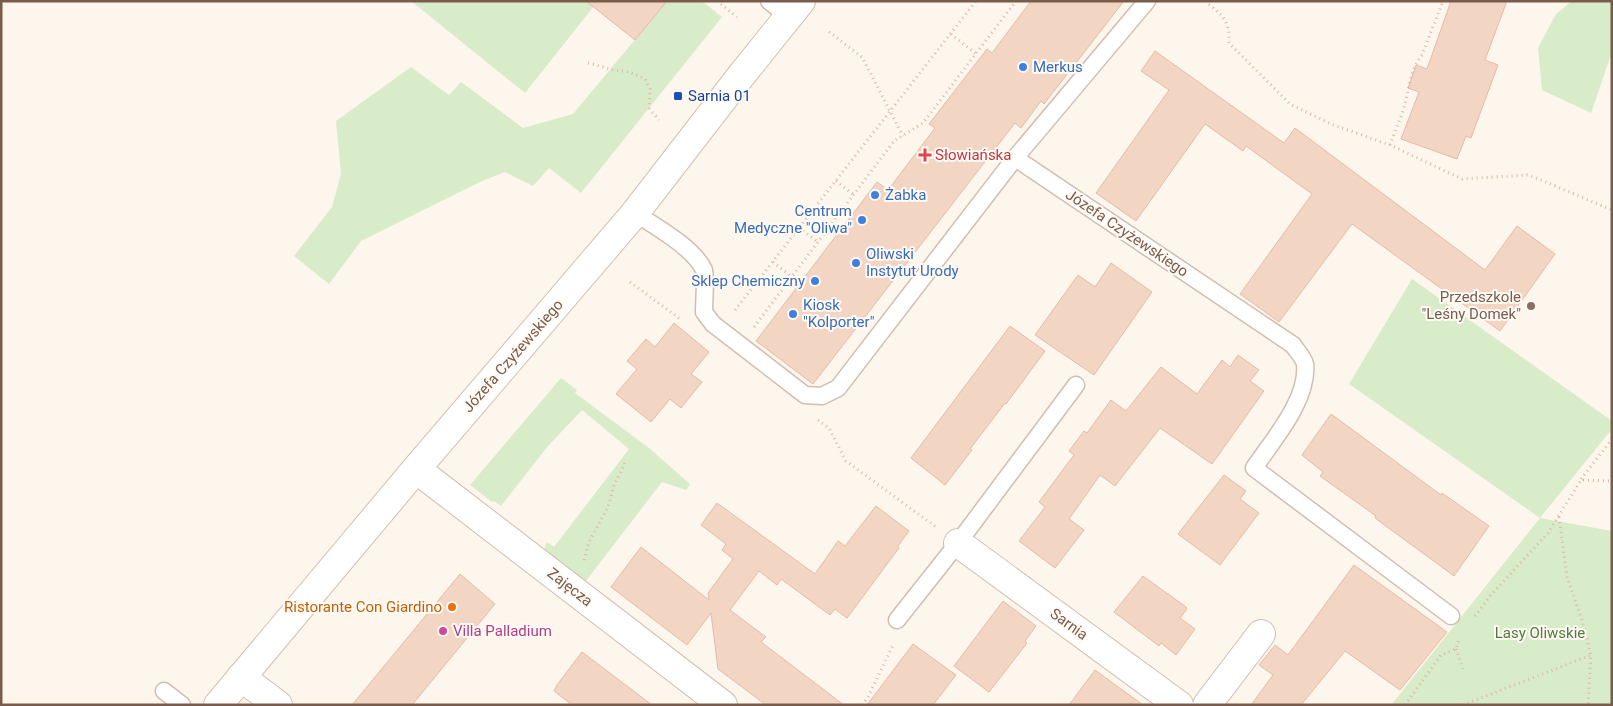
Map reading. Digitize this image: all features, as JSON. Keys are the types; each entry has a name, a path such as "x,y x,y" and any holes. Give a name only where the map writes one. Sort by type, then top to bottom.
{"street":[{"name":"Józefa Czyżewskiego","path":"218,705 416,469 635,213 740,77 786,7"},
{"name":"Zajęcza","path":"416,469 723,705"},
{"name":"Sarnia","path":"958,543 1179,705"},
{"path":"1207,705 1261,634"},
{"path":"240,677 278,705"}],"lane":[{"path":"635,213 669,235 694,256 705,271 704,312 713,324 804,395 822,396 838,388 1015,158 1147,1"},
{"name":"Józefa Czyżewskiego","path":"1015,158 1293,344 1305,363 1304,384 1298,402 1254,468 1451,616"},
{"path":"901,615 958,543 1076,385"},
{"path":"164,691 182,705"}],"path":[{"path":"717,1 737,17"},
{"path":"734,311 976,1"},
{"path":"740,346 894,141 923,123 1016,1"},
{"path":"1205,1 1222,15 1229,30 1229,43 1290,104 1332,124 1390,145 1462,179 1527,175 1612,210"},
{"path":"1390,145 1406,99 1416,62 1422,55 1443,1"},
{"path":"829,32 862,57 903,136"},
{"path":"951,34 976,54"},
{"path":"588,63 630,72 645,79 650,89 648,108 659,120"},
{"path":"836,180 854,195"},
{"path":"799,228 818,242"},
{"path":"773,262 792,277"},
{"path":"630,282 674,315"},
{"path":"829,428 846,461 958,543"},
{"path":"1468,622 1548,532 1581,480 1612,439"},
{"path":"580,595 585,554 589,542 608,507 614,485 625,463"},
{"path":"1581,480 1612,481"},
{"path":"1559,516 1567,577 1583,623 1591,655 1588,705"},
{"path":"862,705 868,698 898,634 901,615"},
{"path":"1460,636 1456,649 1464,672"},
{"path":"1405,705 1441,655 1456,649"},
{"path":"1463,705 1591,655"}],"green space":[{"path":"411,1 598,1 525,93"},
{"path":"657,1 702,1 722,17 581,193 549,168 533,186 505,172 482,181 361,241 329,284 294,256 332,207 341,174 336,121 411,67 449,95 461,82 523,128 573,114 663,6"},
{"path":"1572,1 1612,1 1612,52 1591,113 1542,90 1538,48 1556,14"},
{"path":"1412,279 1612,421 1612,429 1540,518 1349,384"},
{"path":"561,378 577,390 575,393 649,448 690,484 686,490 662,482 582,586 543,552 547,542 554,547 629,449 582,410 548,446 501,506 494,501 492,502 470,485"},
{"name":"Lasy Oliwskie","path":"1540,518 1612,531 1612,705 1391,705"}],"building":[{"path":"586,1 667,1 635,40"},
{"path":"1031,1 1124,1 1044,104 1041,101 1021,128 1015,123 813,384 756,341 877,182 888,190 935,128 929,124 987,49 992,53"},
{"path":"1451,1 1507,1 1485,60 1498,65 1471,138 1466,136 1457,159 1401,139 1419,92 1408,88 1416,65 1427,69"},
{"path":"1155,51 1284,143 1295,128 1485,270 1517,226 1555,254 1500,331 1352,224 1279,322 1240,294 1312,194 1246,146 1243,151 1205,124 1136,221 1096,193 1169,90 1141,71"},
{"path":"1111,263 1152,292 1094,375 1035,335 1078,275 1095,287"},
{"path":"674,323 709,352 691,374 702,382 681,408 670,399 651,422 616,394 637,369 627,361 646,339 655,347"},
{"path":"1010,326 1045,351 945,485 911,458"},
{"path":"1238,355 1259,370 1250,381 1264,391 1212,464 1160,428 1115,486 1100,475 1069,519 1084,530 1055,568 1019,541 1045,507 1039,502 1074,455 1069,451 1084,431 1087,433 1111,400 1126,411 1161,367 1197,394 1222,360 1230,367"},
{"path":"1331,414 1441,495 1442,493 1489,526 1454,576 1320,476 1323,472 1302,455"},
{"path":"1224,475 1246,491 1240,499 1259,513 1220,565 1178,534"},
{"path":"717,503 815,574 838,541 845,546 876,506 909,531 898,546 899,548 847,618 835,609 830,615 781,579 777,585 759,571 730,610 766,637 761,642 844,705 766,705 718,669 711,613 687,645 611,587 641,547 709,600 708,593 733,559 722,550 726,544 701,525"},
{"path":"1354,565 1447,632 1400,690 1345,651 1301,705 1251,705 1273,675 1259,665 1275,645 1288,655"},
{"name":"Villa Palladium","path":"460,574 495,604 412,705 352,705"},
{"path":"1143,576 1187,609 1180,618 1195,629 1176,655 1161,643 1159,646 1114,612"},
{"path":"1003,601 1036,626 1025,641 1027,643 989,692 954,666"},
{"path":"913,644 956,675 933,705 867,705"},
{"path":"582,652 652,705 572,705 554,691"},
{"path":"1095,670 1143,705 1069,705"}],"place":[{"name":"Merkus","path":"1023,67"},
{"name":"Sarnia 01","path":"678,96"},
{"name":"Słowiańska","path":"925,155"},
{"name":"Żabka","path":"875,195"},
{"name":"Centrum Medyczne \"Oliwa\"","path":"862,220"},
{"name":"Oliwski Instytut Urody","path":"856,263"},
{"name":"Sklep Chemiczny","path":"815,281"},
{"name":"Przedszkole \"Leśny Domek\"","path":"1531,306"},
{"name":"Kiosk \"Kolporter\"","path":"793,314"},
{"name":"Ristorante Con Giardino","path":"452,607"},
{"name":"Villa Palladium","path":"443,631"}]}
